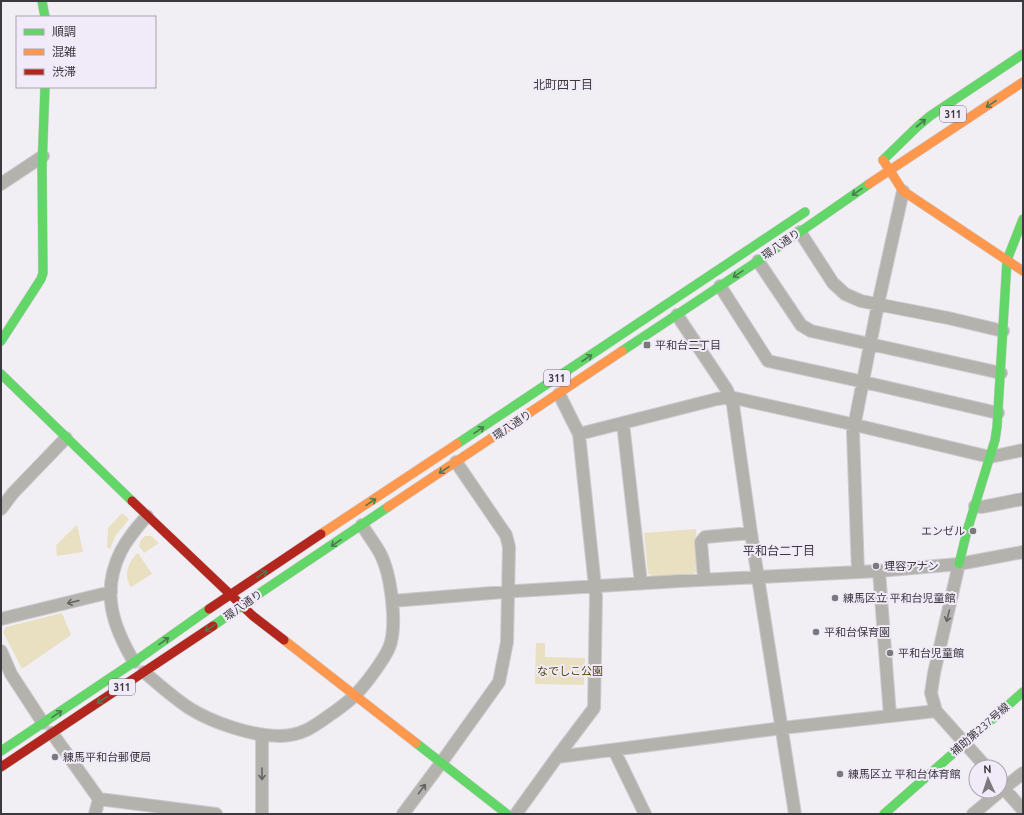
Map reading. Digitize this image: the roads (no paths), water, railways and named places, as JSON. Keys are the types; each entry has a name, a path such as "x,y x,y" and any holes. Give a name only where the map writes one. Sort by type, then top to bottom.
{"main road":[{"path":"42,1 45,16"},
{"path":"879,162 930,116 1023,54"},
{"name":"環八通り","path":"1,767 1023,82"},
{"path":"1,341 44,273 43,156 45,88"},
{"path":"879,162 923,134"},
{"path":"879,162 889,171 903,190 1023,271"},
{"path":"889,171 916,165"},
{"name":"環八通り","path":"1,751 134,662 230,595 810,209"},
{"path":"959,564 967,531 995,440 1008,260 1010,251 1022,223"},
{"path":"1,374 147,516 253,616 506,814"},
{"name":"補助第237号線","path":"884,814 1023,692"}],"street":[{"path":"1,184 43,156"},
{"path":"858,572 853,432 878,304 903,190"},
{"path":"800,232 833,283 853,298 1003,331"},
{"path":"758,261 802,325 811,331 1001,373"},
{"path":"720,286 768,361 998,413"},
{"path":"677,315 727,390 733,405 751,533 795,814"},
{"path":"516,814 594,708 596,587 579,434 559,394"},
{"path":"579,434 730,397 854,424 990,457 1023,450"},
{"path":"623,423 641,583"},
{"path":"1,509 13,493 66,438"},
{"path":"403,814 499,682 507,642 510,547 506,535 456,462"},
{"path":"975,506 982,507 1023,499"},
{"path":"134,662 116,626 112,610 112,578 116,562 122,550 132,534 147,516"},
{"path":"144,672 187,707 209,719 262,735 288,736 306,731 355,696 376,670 389,648 392,628 392,601 387,569 380,553 362,525"},
{"path":"704,579 701,542 705,537 751,533"},
{"path":"392,601 704,579 879,571 959,564 1023,552"},
{"path":"959,564 934,673 932,693 936,711 979,759"},
{"path":"879,571 890,716"},
{"path":"1,619 111,592"},
{"path":"1,651 11,674 43,723"},
{"path":"557,757 782,728 936,711"},
{"path":"52,733 99,799 216,814"},
{"path":"262,735 262,814"},
{"path":"614,750 645,814"},
{"path":"1008,783 1023,774"},
{"path":"1008,793 1023,810"},
{"path":"95,814 99,799"},
{"path":"973,814 989,799"}],"place":[{"name":"平和台二丁目","path":"647,345"},
{"name":"エンゼル","path":"973,531"},
{"name":"理容アナン","path":"876,566"},
{"name":"練馬区立 平和台児童館","path":"835,598"},
{"name":"平和台保育園","path":"816,632"},
{"name":"平和台児童館","path":"890,653"},
{"name":"練馬平和台郵便局","path":"55,757"},
{"name":"練馬区立 平和台体育館","path":"840,774"}],"district":[{"name":"北町四丁目","path":"563,85"},
{"name":"平和台二丁目","path":"779,551"}],"park label":[{"name":"なでしこ公園","path":"570,671"}]}
